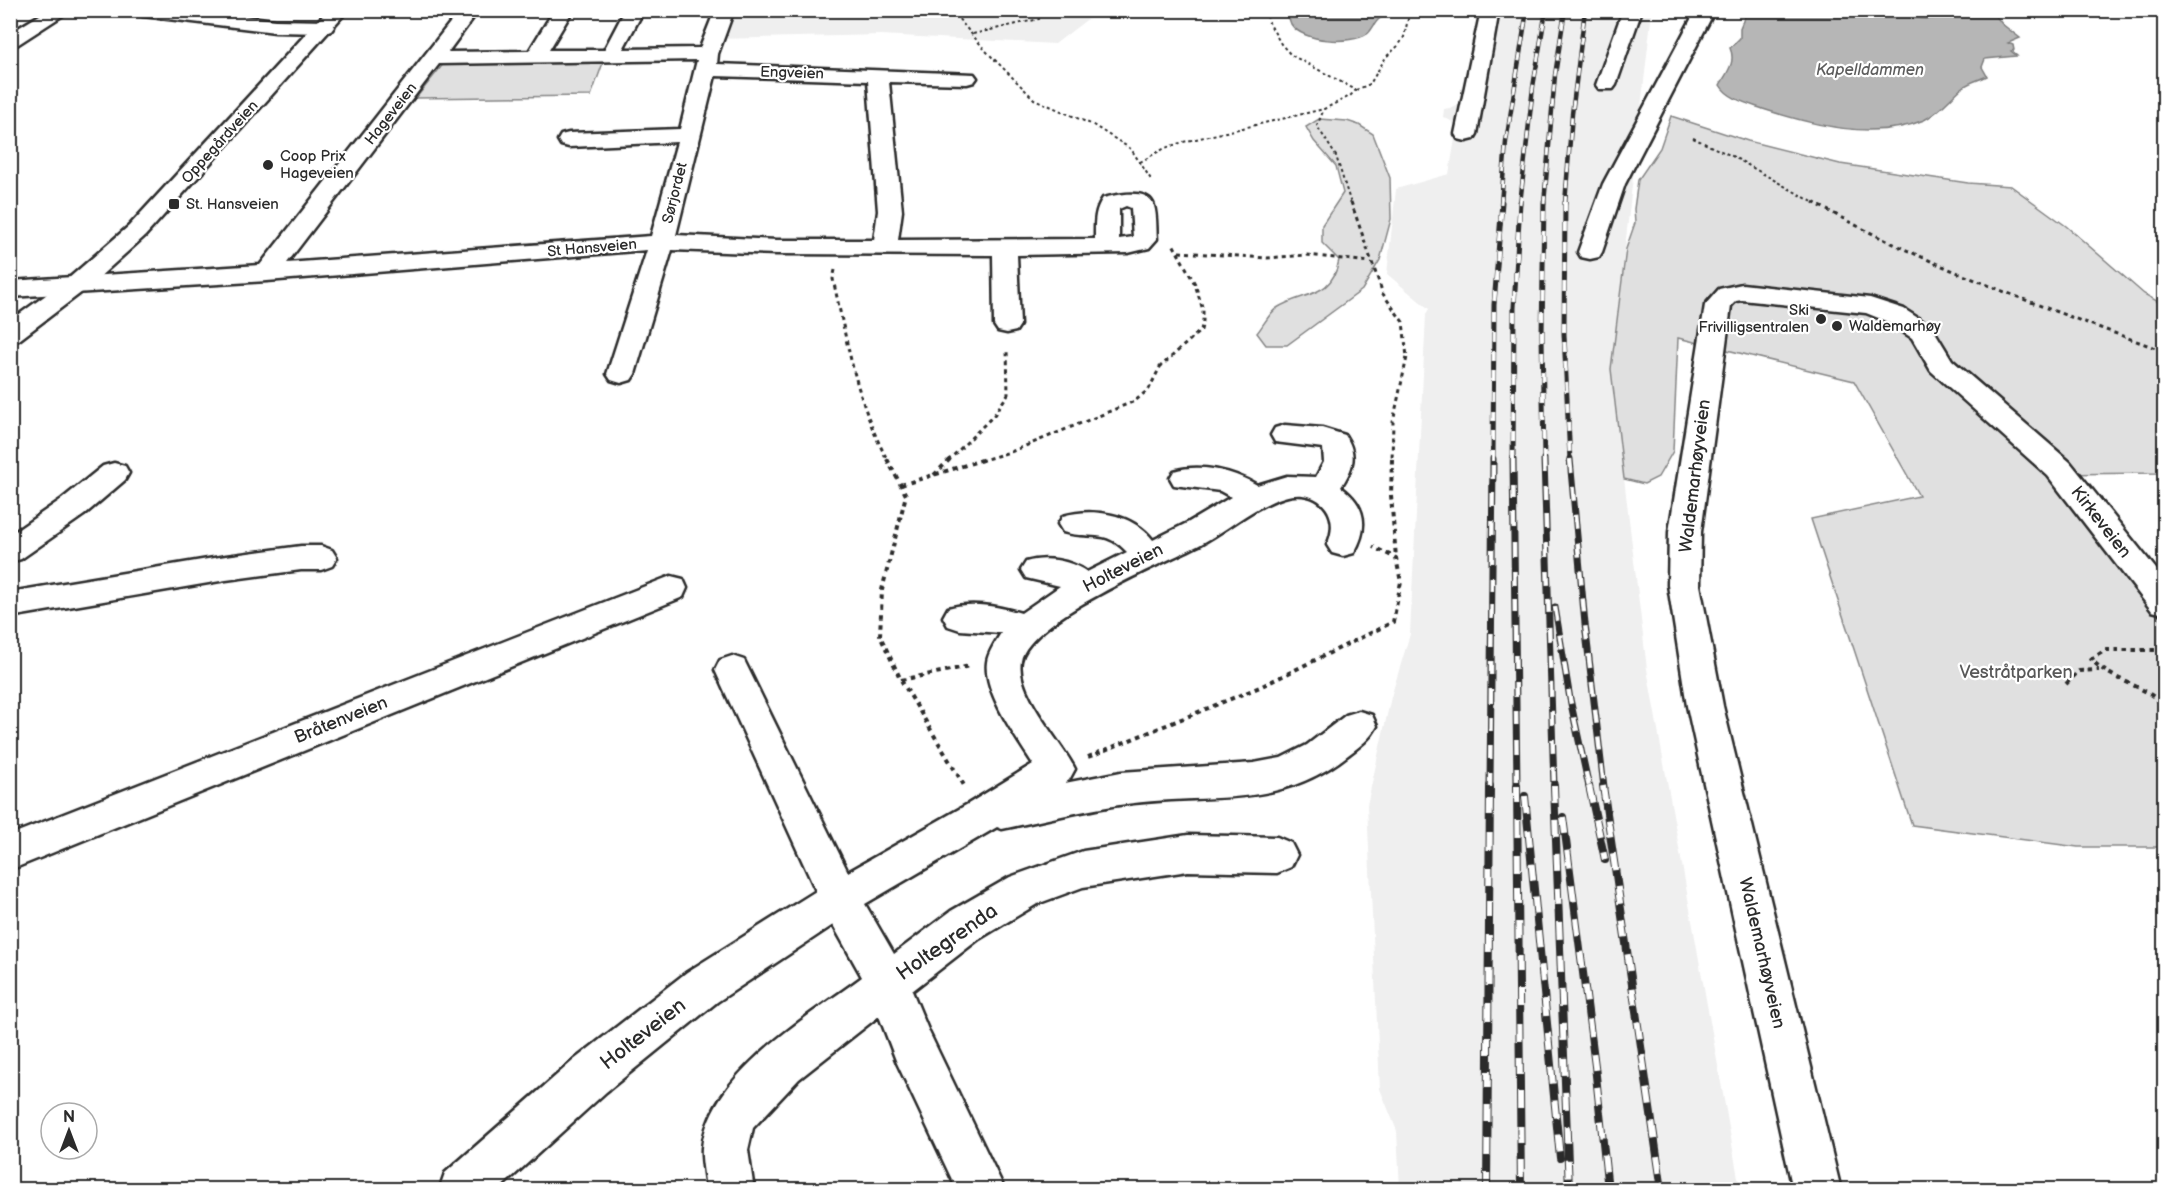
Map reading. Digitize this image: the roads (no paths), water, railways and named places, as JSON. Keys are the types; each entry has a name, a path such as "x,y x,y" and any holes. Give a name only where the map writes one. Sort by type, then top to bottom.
{"street":[{"path":"10,41 62,10"},
{"path":"143,10 266,26 331,19"},
{"name":"Hageveien","path":"267,273 470,10"},
{"path":"535,57 564,10"},
{"path":"610,56 635,10"},
{"name":"Sørjordet","path":"621,374 662,242 707,62 725,10"},
{"path":"1466,134 1490,10"},
{"path":"1606,85 1633,10"},
{"path":"1590,252 1614,184 1706,10"},
{"name":"Oppegårdveien","path":"10,334 77,284 156,211 331,19"},
{"name":"Engveien","path":"434,58 610,56 878,77 967,78"},
{"path":"878,77 890,210 885,248"},
{"path":"569,140 689,135"},
{"name":"St Hansveien","path":"10,289 267,273 662,242 885,248 1107,247 1140,243 1145,239 1144,209 1137,201 1111,203 1107,209 1107,247"},
{"path":"1005,248 1007,325"},
{"name":"Waldemarhøyveien","path":"1817,1190 1706,706 1684,585 1685,531 1718,305 1728,294 1742,292 1870,306 1895,315 1923,333 1941,365 2059,469"},
{"path":"1285,435 1322,438 1335,442 1339,449 1339,463 1336,472 1322,490 1337,497 1350,521 1346,541"},
{"name":"Kirkeveien","path":"2059,469 2164,602"},
{"path":"10,551 73,507 114,473"},
{"path":"1185,478 1225,480 1255,498"},
{"name":"Holteveien","path":"462,1190 590,1076 702,987 840,898 982,816 1056,769 1010,694 1003,663 1007,649 1026,627 1085,587 1190,536 1255,498 1287,486 1322,490"},
{"path":"1074,524 1122,529 1135,538 1147,555"},
{"path":"10,605 226,568 301,558 321,558"},
{"path":"1037,570 1066,574 1085,587"},
{"name":"Bråtenveien","path":"10,853 671,588"},
{"path":"960,617 998,619 1026,627"},
{"path":"732,670 840,898 888,984 913,1047 982,1190"},
{"path":"982,816 1121,788 1254,779 1287,773 1320,756 1359,726"},
{"name":"Holtegrenda","path":"730,1190 725,1150 728,1133 737,1112 783,1063 965,924 1024,890 1083,869 1188,853 1277,855"}],"water":[{"path":"1288,10 1395,11 1379,19 1367,34 1360,37 1350,40 1327,40 1305,35 1297,30 1291,24"},
{"name":"Kapelldammen","path":"1890,10 1907,17 1926,19 1938,18 1943,11 1992,11 2002,24 2020,38 2008,43 2013,45 2014,50 2011,51 2017,56 1985,59 1982,67 1987,76 1965,86 1929,117 1905,126 1885,129 1843,128 1802,120 1739,100 1728,94 1720,85 1732,62 1730,48 1740,38 1740,28 1747,11"}],"railway":[{"path":"1501,204 1506,142 1527,10"},
{"path":"1520,204 1533,87 1546,10"},
{"path":"1544,204 1555,75 1565,10"},
{"path":"1565,204 1572,114 1585,10"},
{"path":"1493,461 1494,305 1502,202"},
{"path":"1513,460 1514,308 1520,202"},
{"path":"1544,202 1542,335 1544,461"},
{"path":"1565,202 1564,334 1570,461"},
{"path":"1490,787 1493,459"},
{"path":"1544,459 1554,787"},
{"path":"1570,459 1585,624 1604,787"},
{"path":"1513,460 1517,787"},
{"path":"1555,607 1570,699 1589,787"},
{"path":"1487,1190 1490,786"},
{"path":"1517,786 1521,1190"},
{"path":"1554,786 1569,1190"},
{"path":"1589,786 1605,860"},
{"path":"1603,786 1662,1190"},
{"path":"1525,796 1560,1158"},
{"path":"1563,817 1595,1066 1608,1190"}],"place":[{"name":"Coop Prix Hageveien","path":"268,165"},
{"name":"St. Hansveien","path":"174,204"},
{"name":"Ski Frivilligsentralen","path":"1821,319"},
{"name":"Waldemarhøy","path":"1837,326"}],"park label":[{"name":"Vestråtparken","path":"2016,672"}]}
